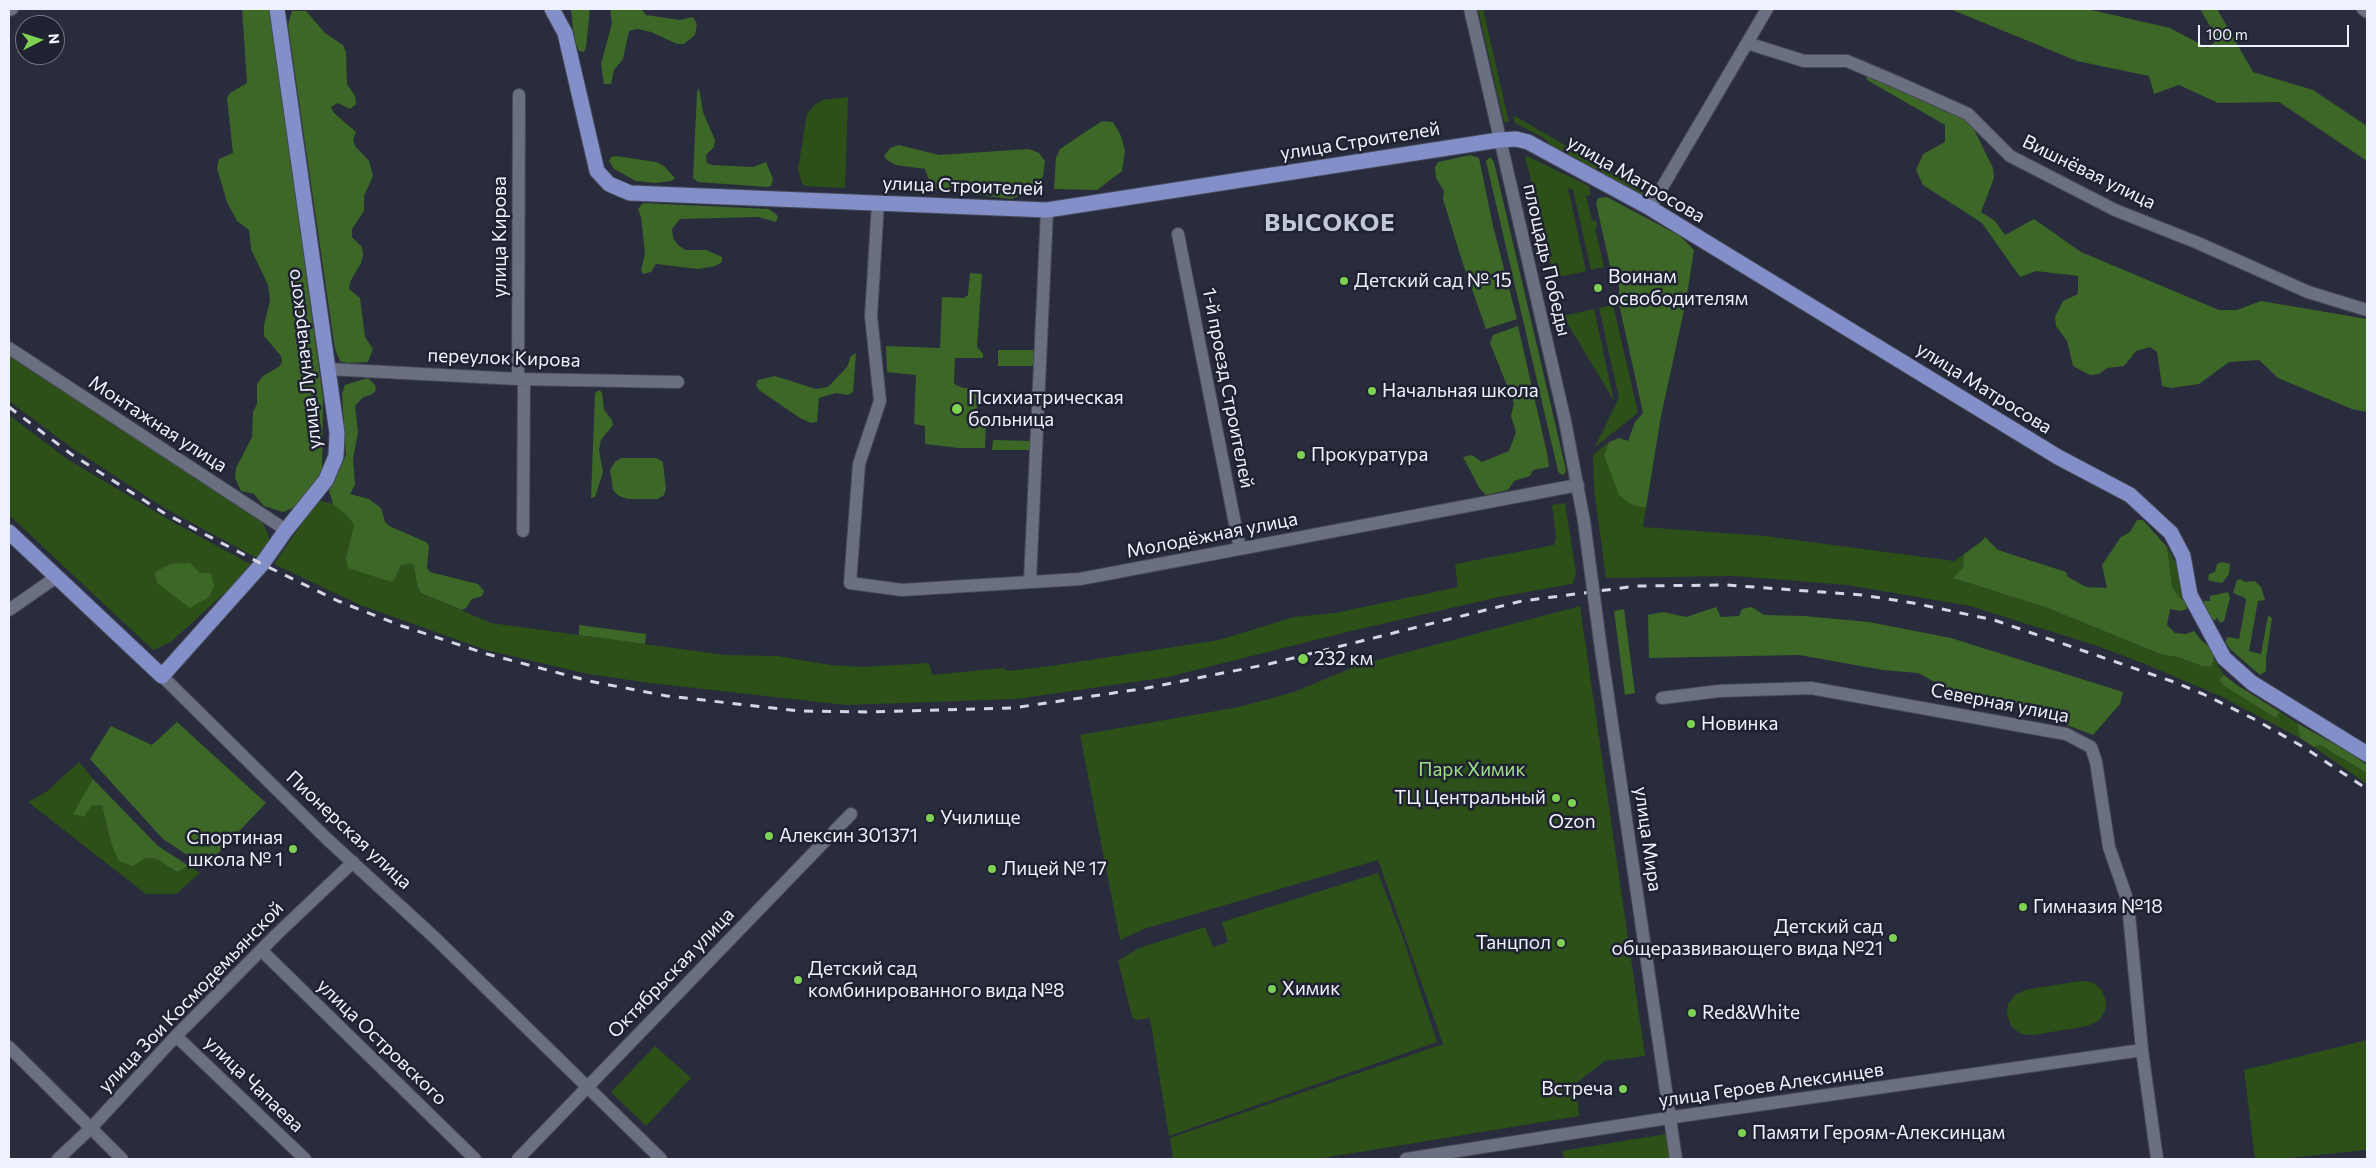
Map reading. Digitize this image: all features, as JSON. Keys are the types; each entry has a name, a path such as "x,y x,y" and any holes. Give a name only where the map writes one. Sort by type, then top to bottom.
{"main road":[{"name":"улица Луначарского","path":"162,676 262,564 286,530 326,480 336,456 337,433 277,9"},
{"name":"улица Строителей","path":"552,9 565,34 597,170 609,184 619,190 645,194 1047,210 1499,140"},
{"name":"улица Матросова","path":"1499,140 1516,140 1544,149 1650,208 2058,457 2130,495 2171,533 2183,556 2190,595 2224,658 2252,683 2367,754"},
{"name":"Пионерская улица","path":"9,532 55,578 162,676"}],"street":[{"name":"площадь Победы","path":"1470,9 1565,421 1584,521"},
{"path":"1650,208 1767,9"},
{"path":"2363,9 2367,12"},
{"name":"Вишнёвая улица","path":"1747,43 1804,61 1847,61 1899,83 1968,114 2010,156 2115,210 2198,243 2308,292 2367,310"},
{"name":"улица Кирова","path":"519,95 523,531"},
{"name":"Молодёжная улица","path":"878,203 871,316 880,401 858,464 850,583 902,590 1080,579 1578,485"},
{"path":"1030,581 1047,210"},
{"name":"1-й проезд Строителей","path":"1178,234 1240,548"},
{"name":"Монтажная улица","path":"9,348 286,530"},
{"name":"переулок Кирова","path":"328,369 521,379 678,382"},
{"name":"улица Мира","path":"1584,521 1676,1159"},
{"path":"9,610 55,578"},
{"name":"Пионерская улица","path":"162,676 327,839 660,1159"},
{"name":"Северная улица","path":"1662,698 1719,691 1811,688 2066,734 2086,742 2094,753 2109,847 2126,896 2142,1050 2157,1159"},
{"name":"Октябрьская улица","path":"518,1159 799,865 851,814"},
{"name":"улица Зои Космодемьянской","path":"58,1159 91,1128 176,1036 277,934 353,862"},
{"name":"улица Островского","path":"262,951 475,1159"},
{"name":"улица Чапаева","path":"176,1036 305,1159"},
{"path":"9,1047 122,1159"},
{"name":"улица Героев Алексинцев","path":"1406,1159 1670,1118 2142,1050"}],"green space":[{"path":"242,9 270,9 323,398 322,473 307,494 293,508 283,512 264,506 254,494 241,491 235,478 236,468 252,437 253,412 257,404 257,384 263,376 280,366 282,361 281,356 264,336 264,326 270,300 268,285 251,249 249,230 237,221 227,202 217,168 219,159 233,153 227,98 230,93 247,83"},
{"path":"571,9 590,9 584,52 579,51 574,39"},
{"path":"610,9 641,9 646,15 680,20 693,17 697,24 695,35 684,44 677,44 651,32 637,29 629,31 623,59 614,70 611,84 604,84 601,64 612,23"},
{"path":"1478,9 1483,9 1509,122 1504,122"},
{"path":"1950,9 2087,9 2170,28 2208,48 2215,42 2210,26 2200,9 2217,9 2253,72 2313,90 2367,126 2367,161 2279,102 2218,103 2179,85 2154,94 2149,76 2077,61"},
{"path":"292,11 306,11 325,33 343,45 346,52 347,84 355,96 356,104 350,109 338,103 331,107 334,113 356,132 353,139 355,146 369,161 373,176 364,196 364,211 352,229 352,237 362,247 363,255 361,263 350,282 349,289 360,298 365,337 373,349 368,362 347,363 340,361 335,349 288,25"},
{"path":"1865,72 1969,119 1993,168 1994,178 1981,212 1995,221 2005,235 2034,219 2081,252 2219,310 2237,310 2261,301 2367,319 2367,412 2352,409 2278,378 2259,360 2229,362 2199,384 2171,388 2162,386 2157,352 2150,347 2136,351 2124,366 2107,368 2099,374 2090,375 2073,366 2067,341 2056,326 2055,317 2063,301 2078,294 2078,276 2036,271 2020,277 1982,223 1923,185 1916,170 1923,154 1945,142 1945,125 1867,80"},
{"path":"699,88 703,112 715,140 714,147 706,155 707,163 753,167 766,162 773,179 771,186 698,182 693,178 697,92"},
{"path":"848,97 845,188 806,186 802,184 798,169 807,114 814,105 823,100"},
{"path":"1515,116 1647,193 1641,195 1551,145 1544,138 1515,123 1513,117"},
{"path":"1102,121 1113,122 1121,136 1125,151 1122,171 1097,190 1054,189 1056,158 1060,149"},
{"path":"899,145 939,155 1029,149 1039,153 1045,161 1043,176 1037,187 1012,199 938,190 930,183 925,169 896,165 887,160 884,156 890,148"},
{"path":"1470,155 1479,158 1493,226 1517,319 1486,329 1443,199 1444,191 1436,178 1435,167 1438,162"},
{"path":"1525,155 1589,186 1591,195 1586,196 1592,220 1596,221 1597,226 1595,228 1604,267 1591,270 1573,190 1568,188 1586,271 1554,278"},
{"path":"616,156 656,162 664,166 675,178 671,181 656,183 636,181 614,169 609,161 611,157"},
{"path":"1490,157 1494,162 1566,470 1564,475 1558,471 1486,161"},
{"path":"1607,197 1680,236 1694,250 1686,301 1661,416 1646,508 1632,505 1619,495 1604,455 1609,442 1619,438 1628,441 1635,422 1643,413 1619,304 1619,284 1610,266 1596,203 1598,198"},
{"path":"643,203 768,209 778,217 776,222 758,217 680,219 672,229 673,238 678,245 685,250 706,250 722,257 722,262 715,266 698,269 656,264 651,272 643,274 641,270 645,254 641,217 638,209"},
{"path":"970,273 982,274 977,347 983,354 983,358 955,358 954,384 963,388 978,388 977,419 986,419 985,448 959,448 925,444 925,426 914,424 916,375 887,372 886,346 940,348 942,297 964,298 968,295"},
{"path":"1613,305 1638,413 1595,447 1619,398 1599,308"},
{"path":"1594,309 1614,401 1563,316"},
{"path":"1518,326 1549,467 1533,470 1530,476 1514,481 1508,490 1486,495 1480,489 1463,457 1472,455 1482,462 1509,451 1516,432 1511,416 1514,403 1490,343 1493,335"},
{"path":"998,350 1034,350 1034,366 998,366"},
{"path":"856,353 853,392 848,395 836,393 819,398 817,422 811,423 800,418 759,390 756,385 758,380 775,376 816,389 828,387 847,367 851,356"},
{"path":"9,355 262,521 270,540 259,559 166,509 72,448 9,401"},
{"path":"368,378 375,385 376,390 362,398 355,406 358,432 353,459 355,485 350,494 369,499 381,508 385,522 389,526 426,542 429,546 427,568 430,572 478,584 484,591 482,596 472,599 466,608 462,610 421,593 417,585 414,565 410,563 401,565 395,579 391,582 348,568 346,558 354,525 333,504 329,490 346,455 342,394 345,385"},
{"path":"599,390 602,392 604,410 612,420 613,425 601,440 599,450 603,472 595,497 591,498 595,393"},
{"path":"9,415 67,459 171,521 254,566 171,642 153,650 9,515"},
{"path":"993,440 1031,441 1031,450 992,450"},
{"path":"1609,442 1604,455 1609,467 1632,505 1646,508 1643,527 1765,536 1954,561 1964,554 1963,567 1953,578 2045,607 2163,655 2178,657 2202,666 2212,666 2214,658 2224,675 2220,681 2276,718 2280,712 2297,723 2300,738 2220,696 2145,664 2097,646 1970,606 1847,585 1735,576 1606,578 1594,489 1593,455"},
{"path":"621,458 656,458 663,462 666,489 664,495 658,499 628,499 619,496 613,490 610,470 615,462"},
{"path":"318,500 333,504 354,525 346,558 395,579 401,565 405,562 411,563 414,565 417,585 421,593 491,623 725,655 777,656 830,665 863,667 929,663 932,675 1003,668 1008,671 1051,666 1219,640 1294,617 1335,613 1458,587 1455,564 1554,545 1556,536 1552,505 1565,503 1576,574 1572,584 1499,597 1351,631 1168,677 1016,699 846,705 650,683 588,674 486,650 360,605 274,564"},
{"path":"2137,520 2143,520 2167,547 2172,586 2178,596 2186,603 2187,609 2181,611 2170,609 2167,625 2175,633 2186,634 2194,631 2211,648 2214,658 2212,666 2202,666 2178,657 2163,655 2045,607 1953,578 1963,567 1964,554 1985,537 1998,550 2066,572 2068,577 2086,587 2107,588 2102,565 2121,537 2130,532"},
{"path":"2167,547 2177,565 2186,603 2178,596 2172,586"},
{"path":"2222,562 2230,564 2229,574 2222,583 2210,581 2208,579 2209,574 2215,572 2217,564"},
{"path":"190,563 200,573 211,573 214,586 209,597 190,608 157,583 155,572 171,564"},
{"path":"2240,579 2245,582 2255,581 2261,587 2265,600 2258,601 2249,651 2261,654 2268,615 2272,618 2266,671 2260,675 2231,650 2225,642 2228,637 2239,639 2246,601 2245,598 2233,593 2237,580"},
{"path":"2228,592 2230,598 2224,621 2220,623 2217,618 2213,622 2209,622 2203,606 2204,601 2210,601 2210,596"},
{"name":"Парк Химик","path":"1580,606 1645,1056 1605,1061 1576,1083 1579,1116 1317,1159 1173,1159 1170,1138 1443,1044 1378,860 1144,929 1120,940 1080,735 1239,707 1294,692 1359,665"},
{"path":"1716,607 1721,617 1739,616 1742,609 1752,607 1764,615 1804,616 1869,622 1951,638 2123,692 2120,704 2093,735 2038,714 2012,701 1944,687 1918,673 1883,670 1799,655 1649,658 1648,615 1663,612 1686,617"},
{"path":"1624,609 1635,693 1625,695 1614,611"},
{"path":"579,625 646,634 645,644 579,635"},
{"path":"2224,675 2280,712 2276,718 2226,687 2219,680"},
{"path":"177,722 266,803 205,867 163,839 90,759 111,726 152,745"},
{"path":"2297,723 2347,751 2367,765 2367,773 2320,745 2314,747 2300,738"},
{"path":"2320,745 2367,773 2367,784 2314,747"},
{"path":"79,762 93,779 84,795 91,806 102,805 111,843 145,858 158,859 177,872 189,866 200,873 176,894 146,894 28,802 46,792"},
{"path":"93,779 158,846 189,866 177,872 157,859 145,858 133,866 119,861 111,843 102,805 91,806 84,817 73,814"},
{"name":"Химик","path":"1378,873 1403,938 1437,1042 1169,1136 1150,1018 1137,1020 1132,1017 1118,961 1139,948 1205,927 1213,947 1228,942 1222,922"},
{"path":"2080,981 2092,982 2101,989 2106,1000 2105,1012 2098,1021 2087,1026 2033,1035 2021,1034 2012,1027 2007,1016 2008,1004 2015,995 2025,990"},
{"path":"2367,1040 2367,1150 2279,1159 2255,1159 2244,1070"},
{"path":"655,1046 691,1078 646,1126 611,1092"},
{"path":"1666,1134 1670,1159 1564,1159 1562,1151"}],"railway":[{"path":"9,407 71,454 164,513 338,601 402,626 487,654 589,681 667,696 800,711 868,712 1013,708 1147,688 1269,664 1522,601 1637,586 1726,585 1862,595 1913,603 1994,620 2174,682 2203,694 2254,719 2305,748 2367,789"}],"place":[{"name":"Детский сад № 15","path":"1344,281"},
{"name":"Воинам освободителям","path":"1598,288"},
{"name":"Начальная школа","path":"1372,391"},
{"name":"Психиатрическая больница","path":"957,409"},
{"name":"Прокуратура","path":"1301,455"},
{"name":"232 км","path":"1303,659"},
{"name":"Новинка","path":"1691,724"},
{"name":"ТЦ Центральный","path":"1556,798"},
{"name":"Ozon","path":"1572,803"},
{"name":"Училище","path":"930,818"},
{"name":"Алексин 301371","path":"769,836"},
{"name":"Спортиная школа № 1","path":"293,849"},
{"name":"Лицей № 17","path":"992,869"},
{"name":"Гимназия №18","path":"2023,907"},
{"name":"Детский сад общеразвивающего вида №21","path":"1893,938"},
{"name":"Танцпол","path":"1561,943"},
{"name":"Детский сад комбинированного вида №8","path":"798,980"},
{"name":"Химик","path":"1272,989"},
{"name":"Red&White","path":"1692,1013"},
{"name":"Встреча","path":"1623,1089"},
{"name":"Памяти Героям-Алексинцам","path":"1742,1133"}],"district":[{"name":"ВЫСОКОЕ","path":"1330,223"}]}
